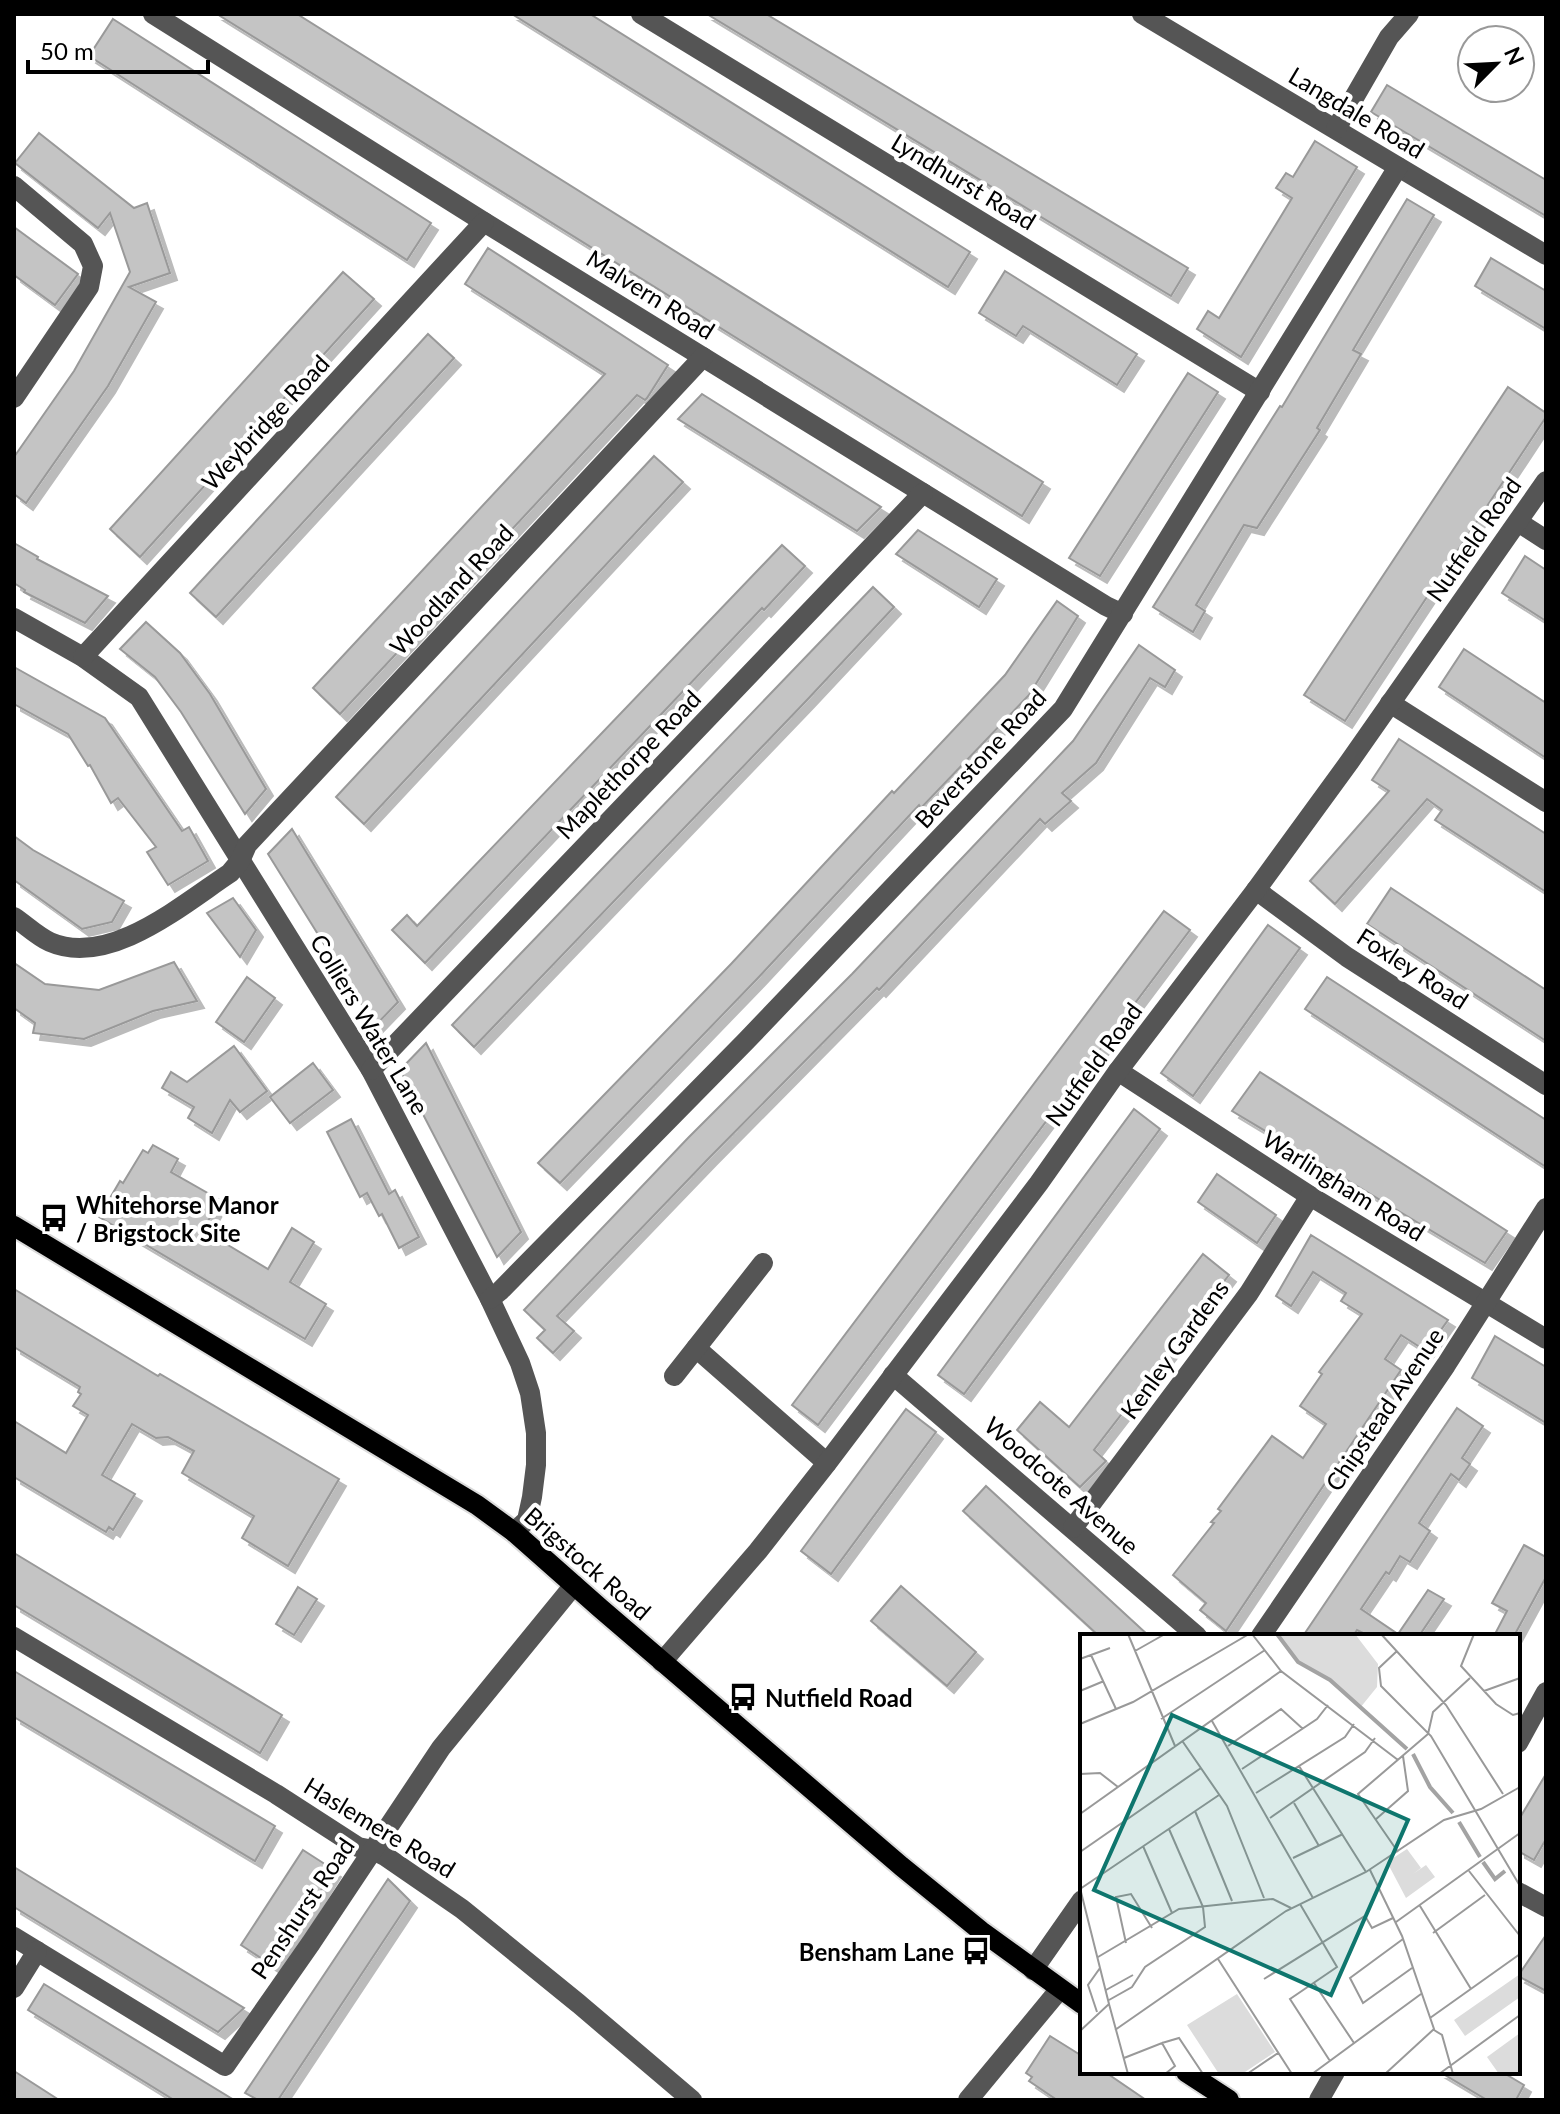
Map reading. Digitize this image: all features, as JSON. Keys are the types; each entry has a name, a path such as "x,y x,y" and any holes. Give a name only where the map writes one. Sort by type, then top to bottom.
{"main road":[{"name":"Brigstock Road","path":"14,1226 477,1505 514,1532 901,1866 981,1931 1080,2003"},
{"path":"1189,2074 1229,2100"}],"street":[{"name":"Malvern Road","path":"153,14 484,222 1123,614"},
{"name":"Lyndhurst Road","path":"641,14 1260,392"},
{"name":"Langdale Road","path":"1142,14 1546,255"},
{"path":"1336,129 1389,37 1409,14"},
{"name":"Beverstone Road","path":"490,1299 736,1051 1048,727 1071,698 1398,167"},
{"path":"14,186 83,244 93,266 89,287 14,398"},
{"name":"Weybridge Road","path":"83,657 484,222"},
{"name":"Woodland Road","path":"14,917 53,943 91,948 109,945 128,938 230,873 247,845 703,357"},
{"name":"Nutfield Road","path":"662,1662 758,1551 1039,1183 1118,1071 1256,890 1546,481"},
{"name":"Maplethorpe Road","path":"371,1070 923,493"},
{"path":"1518,522 1546,540"},
{"name":"Colliers Water Lane","path":"14,618 83,657 139,697 371,1070 490,1299 520,1363 530,1393 536,1433 532,1497 527,1520 514,1532"},
{"path":"1390,703 1546,802"},
{"name":"Foxley Road","path":"1256,890 1347,957 1546,1085"},
{"name":"Warlingham Road","path":"1118,1071 1310,1196 1546,1339"},
{"name":"Kenley Gardens","path":"1073,1528 1249,1293 1310,1196"},
{"name":"Chipstead Avenue","path":"1262,1634 1486,1303 1546,1208"},
{"path":"674,1376 763,1263"},
{"path":"696,1348 827,1463"},
{"name":"Woodcote Avenue","path":"893,1375 1195,1634"},
{"name":"Penshurst Road","path":"14,1937 225,2066 441,1748 574,1585"},
{"name":"Haslemere Road","path":"14,1637 276,1794 358,1847 373,1850 423,1881 462,1909 692,2100"},
{"path":"1520,1739 1546,1692"},
{"path":"1520,1893 1546,1907"},
{"path":"1033,1970 1080,1903"},
{"path":"14,1988 37,1951"},
{"path":"968,2100 1060,1989"},
{"path":"1319,2100 1334,2074"}],"building":[{"path":"217,14 297,14 1043,482 1022,516"},
{"path":"512,14 590,14 970,252 948,287"},
{"path":"707,14 766,14 1188,268 1171,296"},
{"path":"113,19 431,223 407,260 89,56"},
{"path":"1387,85 1546,180 1546,216 1371,112"},
{"path":"39,133 134,208 147,203 170,273 129,287 156,302 108,386 26,503 14,494 14,457 74,371 130,272 110,213 98,228 15,163"},
{"path":"1315,141 1357,167 1241,357 1197,329 1208,311 1219,318 1292,198 1276,188 1286,173 1293,177"},
{"path":"1407,199 1434,215 1353,350 1361,354 1317,428 1320,430 1257,528 1244,525 1196,605 1205,611 1193,632 1153,607 1282,407"},
{"path":"14,227 78,274 55,305 14,275"},
{"path":"488,248 668,365 647,398 645,400 637,395 340,714 313,688 605,374 465,284"},
{"path":"1491,258 1546,291 1546,329 1475,286"},
{"path":"1005,271 1137,354 1117,385 1023,326 1016,336 979,313"},
{"path":"343,272 374,299 140,557 110,529"},
{"path":"428,334 454,358 216,617 190,593"},
{"path":"1188,373 1218,392 1100,576 1069,558"},
{"path":"1508,387 1546,413 1546,417 1345,721 1304,695"},
{"path":"702,394 881,507 857,531 678,419"},
{"path":"654,456 683,482 364,824 336,797"},
{"path":"918,530 997,579 979,607 896,554"},
{"path":"14,543 37,559 108,596 85,623 24,592 14,583"},
{"path":"782,545 805,566 425,963 392,930 407,915 417,926"},
{"path":"1525,556 1546,570 1546,621 1502,593"},
{"path":"873,587 894,607 474,1047 452,1025"},
{"path":"1057,601 1078,616 1029,695 921,808 919,805 560,1183 538,1163 1005,675"},
{"path":"146,622 180,653 210,694 266,789 245,814 181,712 155,677 120,649"},
{"path":"1139,645 1175,670 1165,687 1150,678 1096,763 1062,793 1071,801 1045,824 1040,819 879,990 877,988 709,1158 557,1316 574,1331 553,1353 537,1338 545,1330 524,1310 688,1138 852,974 1073,741"},
{"path":"1464,649 1546,703 1546,758 1439,687"},
{"path":"14,667 105,718 182,831 189,827 208,861 168,885 147,852 156,847 118,798 111,803 68,734 14,704"},
{"path":"1399,739 1546,834 1546,892 1435,820 1442,810 1427,799 1335,904 1310,881 1389,791 1372,780"},
{"path":"292,829 398,1002 375,1026 268,854"},
{"path":"14,836 124,901 112,922 82,929 14,880"},
{"path":"1391,888 1546,990 1546,1041 1367,924"},
{"path":"233,898 256,930 240,957 207,913"},
{"path":"1164,911 1190,930 818,1425 792,1405"},
{"path":"1268,925 1300,948 1193,1096 1161,1073"},
{"path":"174,962 197,1001 153,1011 84,1039 33,1033 35,1023 14,1008 14,963 45,984 99,990"},
{"path":"247,977 275,998 244,1042 216,1022"},
{"path":"1327,977 1546,1120 1546,1167 1305,1009"},
{"path":"426,1043 521,1232 497,1257 400,1070"},
{"path":"234,1046 267,1091 240,1112 230,1100 212,1133 188,1118 194,1107 162,1088 171,1072 187,1082"},
{"path":"313,1063 333,1090 290,1123 270,1097"},
{"path":"1260,1072 1507,1231 1485,1263 1232,1111"},
{"path":"1134,1109 1160,1129 964,1394 938,1375"},
{"path":"351,1119 389,1194 395,1190 419,1237 399,1248 382,1214 379,1216 367,1193 360,1197 327,1132"},
{"path":"153,1145 178,1159 171,1172 220,1200 203,1230 268,1269 292,1228 314,1242 290,1282 326,1304 305,1339 99,1217 143,1150 148,1153"},
{"path":"1217,1174 1276,1215 1257,1243 1198,1202"},
{"path":"1311,1235 1448,1320 1426,1351 1401,1335 1385,1359 1401,1370 1226,1631 1200,1610 1206,1603 1173,1575 1214,1523 1211,1522 1221,1511 1218,1509 1272,1436 1303,1458 1326,1424 1300,1406 1322,1374 1319,1372 1362,1314 1341,1301 1346,1293 1313,1272 1291,1306 1276,1296"},
{"path":"1203,1254 1229,1275 1094,1450 1106,1461 1080,1487 1017,1430 1040,1402 1069,1427"},
{"path":"14,1289 158,1376 160,1374 339,1479 288,1566 242,1538 254,1516 182,1473 194,1451 168,1437 156,1438 132,1424 102,1475 135,1494 113,1530 109,1527 106,1532 14,1477 14,1421 66,1453 88,1415 73,1406 81,1394 78,1392 80,1387 14,1347"},
{"path":"1495,1336 1546,1367 1546,1423 1472,1378"},
{"path":"1457,1408 1483,1426 1462,1458 1470,1464 1459,1480 1451,1474 1419,1523 1430,1531 1410,1562 1400,1556 1361,1609 1398,1634 1365,1634 1357,1630 1354,1634 1304,1634"},
{"path":"906,1409 936,1432 831,1574 801,1551"},
{"path":"986,1486 1147,1634 1097,1634 963,1511"},
{"path":"1524,1545 1546,1557 1546,1577 1515,1634 1495,1634 1507,1611 1492,1603"},
{"path":"14,1553 282,1715 260,1753 14,1605"},
{"path":"901,1586 976,1652 947,1686 871,1621"},
{"path":"298,1587 317,1599 294,1635 276,1624"},
{"path":"1428,1590 1444,1599 1420,1634 1398,1634"},
{"path":"14,1671 275,1826 255,1861 14,1717"},
{"path":"1546,1774 1546,1839 1534,1860 1520,1852 1520,1818"},
{"path":"303,1850 334,1870 273,1966 241,1945"},
{"path":"14,1867 244,2008 218,2032 14,1907"},
{"path":"388,1879 410,1901 278,2100 258,2100 245,2093"},
{"path":"1546,1935 1546,1991 1520,1977"},
{"path":"44,1984 234,2100 174,2100 28,2010"},
{"path":"1050,2036 1080,2055 1080,2074 1108,2074 1146,2100 1057,2100 1029,2081 1032,2077 1026,2073"},
{"path":"14,2071 59,2100 14,2100"},
{"path":"1443,2074 1505,2074 1524,2085 1516,2100 1487,2100"}],"place":[{"name":"Whitehorse Manor / Brigstock Site","path":"54,1218"},
{"name":"Nutfield Road","path":"743,1697"},
{"name":"Bensham Lane","path":"976,1951"}]}
